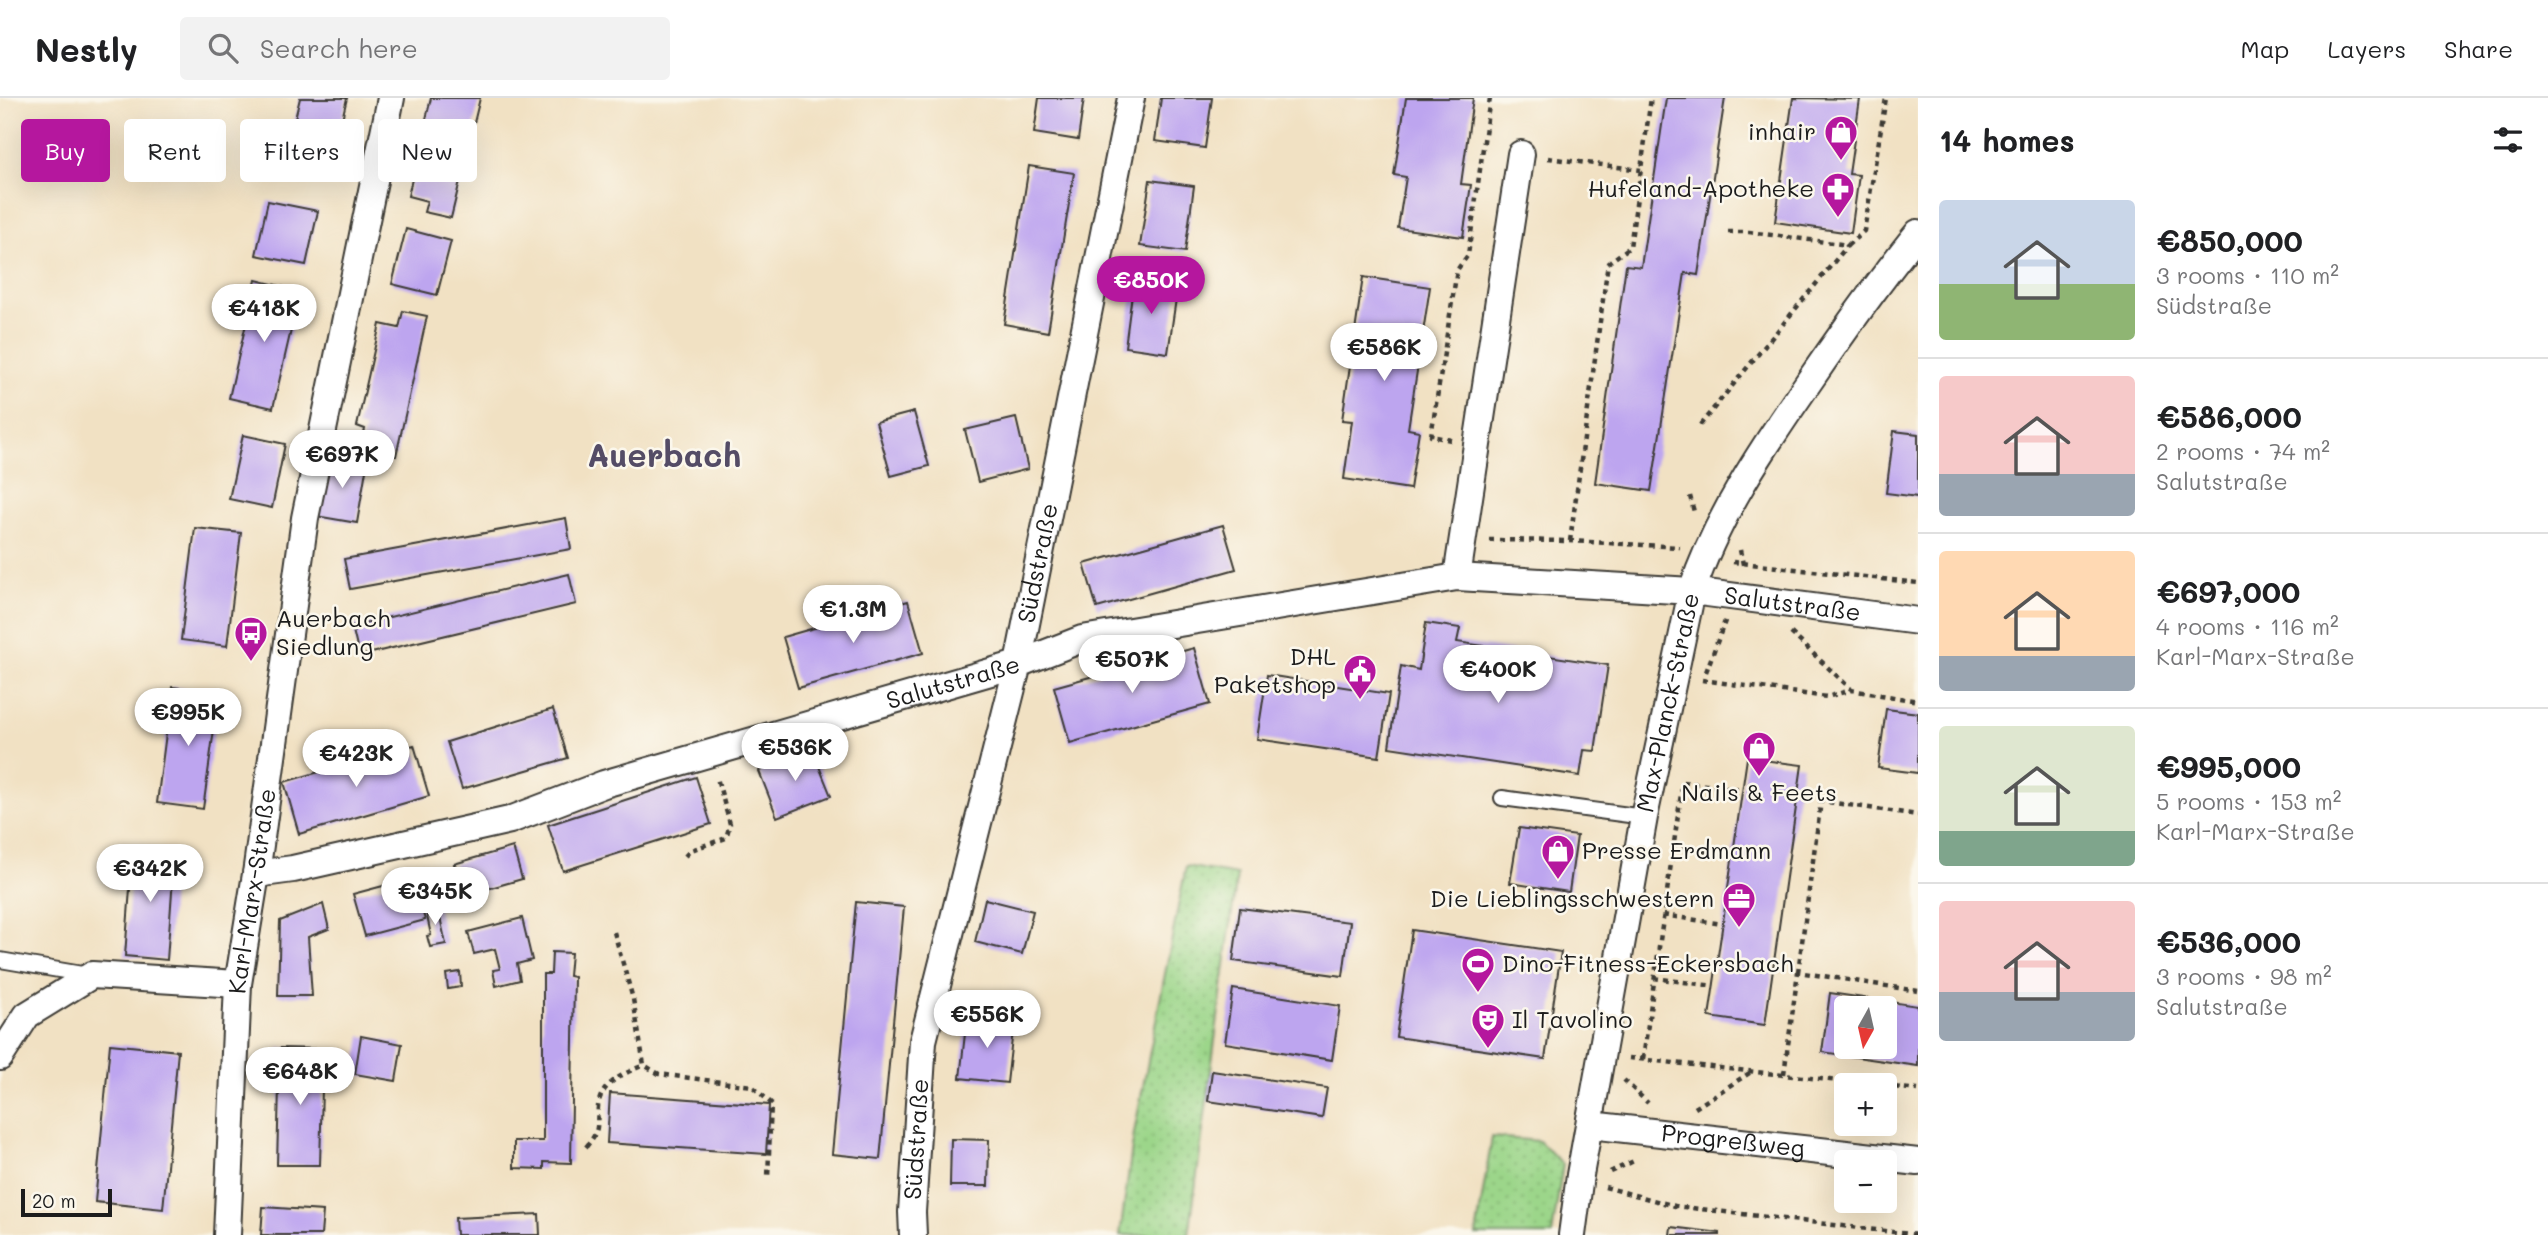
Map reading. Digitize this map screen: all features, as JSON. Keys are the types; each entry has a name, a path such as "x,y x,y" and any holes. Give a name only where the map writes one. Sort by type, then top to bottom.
{"street":[{"name":"Karl-Marx-Straße","path":"227,1235 238,984 256,874 305,518 391,98"},
{"name":"Südstraße","path":"913,1235 923,1041 1017,664 1131,98"},
{"path":"1457,577 1521,154"},
{"name":"Max-Planck-Straße","path":"1572,1235 1644,817 1692,592 1703,559 1758,455 1876,285 1918,233"},
{"name":"Salutstraße","path":"256,874 293,869 510,820 604,784 1017,664 1082,639 1457,577 1692,592 1918,621"},
{"path":"0,1056 26,1015 92,975 238,984"},
{"name":"Progreßweg","path":"1590,1125 1918,1162"}],"lane":[{"path":"1502,798 1644,817"},
{"path":"0,960 92,975"}],"path":[{"path":"1570,541 1608,263 1630,247 1651,98"},
{"path":"1700,425 1848,245 1864,231 1886,98"},
{"path":"1521,154 1641,170"},
{"path":"1728,232 1749,232 1848,245"},
{"path":"1701,693 1723,625 1746,579 1738,545"},
{"path":"1703,559 1918,583"},
{"path":"1673,677 1827,697 1851,690 1918,701"},
{"path":"685,856 691,850 726,838 730,824 709,754"},
{"path":"1643,1059 1672,846 1686,769"},
{"path":"1683,782 1742,790"},
{"path":"1784,1074 1821,801 1918,815"},
{"path":"1672,846 1733,856"},
{"path":"1664,915 1723,924"},
{"path":"614,932 633,999 644,1065"},
{"path":"1798,972 1918,991"},
{"path":"1654,978 1714,986"},
{"path":"1603,1055 1834,1080"},
{"path":"586,1147 597,1133 598,1103 607,1085 626,1072 644,1065 659,1073 752,1086 771,1103 768,1178"},
{"path":"1684,1115 1751,1072"},
{"path":"1897,1087 1918,1090"},
{"path":"1602,1186 1675,1206 1918,1235"}],"green space":[{"path":"1186,866 1237,875 1189,1235 1120,1235 1134,1133"},
{"path":"1492,1137 1539,1141 1563,1164 1552,1235 1476,1235"}],"building":[{"path":"300,98 347,98 342,119 295,119"},
{"path":"431,98 480,98 475,119 426,119"},
{"path":"1039,98 1084,98 1078,140 1034,133"},
{"path":"1161,98 1212,98 1205,148 1155,141"},
{"path":"1406,98 1473,98 1461,184 1471,185 1463,237 1398,228 1406,177 1394,175"},
{"path":"1666,98 1725,98 1698,275 1685,273 1651,491 1595,483 1626,265 1641,267"},
{"path":"1793,98 1860,99 1849,174 1859,175 1851,233 1775,222"},
{"path":"1029,166 1074,173 1048,332 1004,324"},
{"path":"1150,180 1194,186 1185,252 1140,246"},
{"path":"411,182 460,182 451,218 424,212 427,201 408,196"},
{"path":"268,201 318,211 306,265 256,255"},
{"path":"406,229 451,241 437,295 392,284"},
{"path":"1363,277 1430,287 1408,429 1419,431 1410,489 1344,479 1352,421 1342,420"},
{"path":"1134,279 1178,285 1168,353 1125,347"},
{"path":"256,280 300,291 273,408 229,398"},
{"path":"403,311 427,316 396,456 361,448 365,429 357,426 380,324 399,328"},
{"path":"914,412 929,466 891,476 876,422"},
{"path":"1016,418 1028,469 978,482 965,430"},
{"path":"1894,431 1918,434 1918,497 1886,493"},
{"path":"243,435 285,444 272,508 229,499"},
{"path":"327,457 367,464 357,523 316,516"},
{"path":"566,518 571,549 350,589 344,559"},
{"path":"1223,525 1236,569 1097,608 1084,564"},
{"path":"195,528 241,533 227,646 181,640"},
{"path":"569,574 576,604 359,656 352,626"},
{"path":"908,601 923,653 798,688 783,637"},
{"path":"1426,623 1460,628 1457,642 1608,665 1595,751 1584,750 1580,776 1389,747 1401,666 1419,670"},
{"path":"1194,648 1210,704 1070,743 1054,687"},
{"path":"1267,675 1389,694 1379,757 1257,739"},
{"path":"172,687 219,693 203,809 157,803"},
{"path":"553,709 568,758 462,789 447,742"},
{"path":"1886,709 1918,713 1918,773 1878,768"},
{"path":"414,745 429,796 299,834 284,782"},
{"path":"812,749 831,796 777,817 759,771"},
{"path":"1747,758 1802,765 1765,1025 1709,1017"},
{"path":"696,777 711,824 563,871 548,825"},
{"path":"1519,828 1577,836 1569,892 1510,883"},
{"path":"513,847 522,879 463,896 454,864"},
{"path":"133,848 175,851 167,960 125,956"},
{"path":"413,878 425,920 365,936 353,894"},
{"path":"985,899 1033,911 1022,954 975,942"},
{"path":"856,902 904,907 880,1159 832,1154"},
{"path":"323,904 329,929 308,937 312,996 278,996 280,921"},
{"path":"437,904 446,944 430,947 427,936 431,935 425,907"},
{"path":"1240,908 1350,922 1343,976 1233,961"},
{"path":"522,918 532,960 517,964 520,980 496,986 493,970 500,969 495,949 474,954 468,932"},
{"name":"Dino-Fitness-Eckersbach","path":"1412,930 1561,952 1545,1059 1396,1037"},
{"path":"552,952 571,953 569,976 574,977 571,1163 544,1162 544,1169 514,1168 514,1141 543,1141 543,974 551,974"},
{"path":"460,972 461,987 448,989 446,974"},
{"path":"1233,989 1340,1006 1332,1060 1225,1043"},
{"path":"1830,993 1850,996 1834,996 1834,1054 1822,1052"},
{"path":"1897,1003 1918,1006 1918,1066 1870,1059 1897,1059"},
{"path":"967,1016 1014,1021 1007,1083 960,1078"},
{"path":"361,1036 402,1044 396,1081 355,1074"},
{"path":"110,1044 178,1051 163,1209 95,1202"},
{"path":"280,1048 323,1049 320,1165 277,1165"},
{"path":"1212,1071 1327,1088 1322,1118 1208,1101"},
{"path":"610,1093 769,1105 766,1154 607,1143"},
{"path":"951,1139 989,1140 988,1186 950,1186"},
{"path":"263,1207 323,1211 321,1235 261,1235"},
{"path":"539,1214 540,1235 456,1235 455,1218"},
{"path":"1671,1227 1720,1233 1720,1235 1670,1235"}],"place":[{"name":"inhair","path":"1841,162"},
{"name":"Hufeland-Apotheke","path":"1838,219"},
{"name":"Auerbach Siedlung","path":"251,663"},
{"name":"DHL Paketshop","path":"1360,701"},
{"name":"Nails & Feets","path":"1759,778"},
{"name":"Presse Erdmann","path":"1558,881"},
{"name":"Die Lieblingsschwestern","path":"1739,929"},
{"name":"Dino-Fitness-Eckersbach","path":"1478,994"},
{"name":"Il Tavolino","path":"1488,1050"}],"district":[{"name":"Auerbach","path":"664,456"}]}
